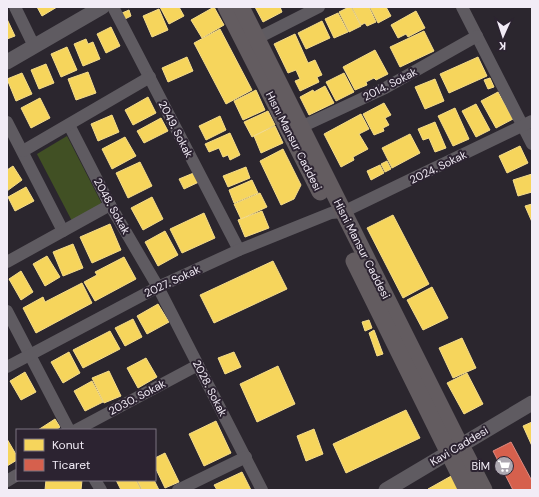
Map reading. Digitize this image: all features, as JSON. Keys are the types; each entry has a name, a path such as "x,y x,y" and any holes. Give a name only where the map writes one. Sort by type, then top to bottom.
{"main road":[{"name":"Hısnı Mansur Caddesi","path":"226,7 337,213"},
{"name":"Hisni Mansur Caddesi","path":"241,7 301,127 337,213 454,449 465,453 484,490"},
{"path":"454,449 467,490"}],"street":[{"path":"15,7 34,46"},
{"path":"7,62 102,7"},
{"name":"2049. Sokak","path":"113,7 239,250"},
{"path":"256,39 318,7"},
{"path":"462,7 527,123 532,144"},
{"name":"2014. Sokak","path":"301,127 385,88 477,36"},
{"path":"22,151 150,78"},
{"path":"7,122 62,231"},
{"name":"2024. Sokak","path":"337,213 527,123"},
{"name":"2048. Sokak","path":"69,125 110,205 158,286"},
{"path":"7,262 110,205"},
{"name":"2027. Sokak","path":"7,367 158,286 239,250 337,213"},
{"name":"2028. Sokak","path":"158,286 262,490"},
{"path":"7,311 68,429"},
{"name":"2030. Sokak","path":"78,429 198,365"},
{"name":"Kavi Caddesi","path":"386,490 532,403"},
{"path":"178,490 246,457"},
{"path":"7,481 16,476"},
{"path":"96,481 101,490"}],"green space":[{"path":"67,136 102,204 72,221 37,154"}],"building: Konut":[{"path":"37,7 57,7 42,16"},
{"path":"160,7 179,7 184,16 169,24"},
{"path":"214,7 224,25 202,38 191,20"},
{"path":"255,7 280,7 282,12 263,22"},
{"path":"351,7 361,26 349,32 339,12"},
{"path":"352,7 369,7 376,22 367,26 365,23 361,25"},
{"path":"370,7 386,7 391,16 378,23"},
{"path":"159,9 168,30 152,37 143,16"},
{"path":"129,10 131,16 125,19 122,13"},
{"path":"416,11 425,28 408,37 406,34 398,38 391,25"},
{"path":"338,13 348,32 334,38 325,19"},
{"path":"7,19 15,36 7,39"},
{"path":"322,21 330,38 306,49 298,33"},
{"path":"111,27 120,46 106,53 97,34"},
{"path":"220,29 252,90 226,104 194,43"},
{"path":"424,31 434,51 400,67 390,47"},
{"path":"295,34 308,63 315,60 322,75 317,77 319,82 300,91 295,81 300,79 296,70 288,73 274,44"},
{"path":"86,39 88,44 93,42 100,59 83,66 74,44"},
{"path":"67,47 77,70 61,77 51,54"},
{"path":"375,50 388,74 376,80 374,78 366,82 367,85 355,90 343,67"},
{"path":"187,57 193,71 168,82 162,68"},
{"path":"478,57 487,76 449,93 440,74"},
{"path":"46,64 54,83 39,89 31,70"},
{"path":"88,72 96,93 76,100 68,79"},
{"path":"22,73 32,94 16,101 7,79"},
{"path":"344,73 354,92 336,101 326,82"},
{"path":"490,78 494,87 488,89 484,80"},
{"path":"435,79 444,101 425,109 415,87"},
{"path":"325,86 334,103 309,115 300,97"},
{"path":"256,90 265,110 243,120 234,101"},
{"path":"498,92 513,119 496,128 481,101"},
{"path":"148,97 156,113 133,125 125,110"},
{"path":"40,98 50,118 31,128 21,108"},
{"path":"384,103 391,115 385,118 389,125 383,128 384,131 374,135 363,114"},
{"path":"476,104 490,130 476,137 462,111"},
{"path":"455,108 469,139 453,146 438,116"},
{"path":"268,111 275,125 252,137 244,122"},
{"path":"361,114 369,129 359,134 368,149 353,157 354,160 341,167 324,134"},
{"path":"112,115 119,132 98,141 91,124"},
{"path":"220,116 226,130 206,140 199,126"},
{"path":"161,118 168,131 144,143 137,131"},
{"path":"435,122 446,148 435,152 429,138 423,140 418,129"},
{"path":"275,126 283,143 261,153 254,136"},
{"path":"230,133 240,155 230,160 228,155 223,157 219,148 209,152 205,144"},
{"path":"410,134 420,153 392,168 382,148"},
{"path":"125,137 136,156 112,169 102,149"},
{"path":"520,146 528,163 507,173 499,156"},
{"path":"283,149 301,185 294,199 281,205 260,161"},
{"path":"387,161 391,169 385,172 381,164"},
{"path":"140,162 152,186 128,198 116,173"},
{"path":"380,165 384,173 371,180 367,171"},
{"path":"13,166 22,180 7,191 7,170"},
{"path":"246,167 250,178 228,187 223,176"},
{"path":"196,172 201,181 184,189 179,179"},
{"path":"532,174 532,192 518,196 513,180"},
{"path":"252,180 258,193 234,203 229,190"},
{"path":"26,187 34,201 15,211 8,197"},
{"path":"260,193 267,207 241,219 234,204"},
{"path":"152,197 163,219 143,230 131,208"},
{"path":"532,204 532,222 525,206"},
{"path":"262,211 269,228 245,237 238,220"},
{"path":"204,213 215,238 182,253 170,229"},
{"path":"393,215 429,284 403,298 367,228"},
{"path":"110,224 121,250 92,263 80,237"},
{"path":"165,231 178,255 158,266 145,242"},
{"path":"73,244 83,268 63,276 53,252"},
{"path":"47,256 60,277 45,286 33,264"},
{"path":"124,257 136,279 95,301 84,282 97,275 95,272"},
{"path":"273,261 287,289 214,323 200,295"},
{"path":"21,271 33,292 21,300 9,279"},
{"path":"82,283 92,303 36,333 23,308 43,297 45,302"},
{"path":"432,287 448,318 423,330 407,300"},
{"path":"158,304 169,322 147,334 137,316"},
{"path":"133,319 142,337 125,346 115,328"},
{"path":"369,320 372,328 365,331 362,322"},
{"path":"374,330 383,354 377,356 369,333"},
{"path":"110,331 120,349 83,368 73,350"},
{"path":"462,338 476,368 453,378 439,348"},
{"path":"69,352 80,373 63,383 51,362"},
{"path":"234,352 241,367 225,374 218,358"},
{"path":"146,358 157,377 138,388 127,368"},
{"path":"278,366 295,404 257,422 240,384"},
{"path":"109,371 121,396 104,403 92,378"},
{"path":"25,372 36,392 21,400 10,381"},
{"path":"467,373 483,404 464,414 447,383"},
{"path":"92,381 103,402 85,411 74,391"},
{"path":"406,410 420,438 346,473 333,444"},
{"path":"55,419 60,427 57,429 40,429"},
{"path":"216,421 231,453 204,466 189,434"},
{"path":"532,422 532,446 523,426"},
{"path":"314,429 323,454 306,461 297,436"},
{"path":"7,439 16,454 16,461 7,466"},
{"path":"165,453 179,482 165,488 156,469 156,458"},
{"path":"242,472 251,490 217,490 214,485"},
{"path":"453,475 461,490 428,490 428,489"},
{"path":"46,481 82,481 81,490 45,490"},
{"path":"116,481 136,481 141,490 121,490"},
{"path":"138,481 154,481 159,490 142,490"}],"building: Ticaret":[{"path":"511,442 532,481 532,490 513,490 493,451"}],"place":[{"name":"BİM","path":"504,466"}]}
